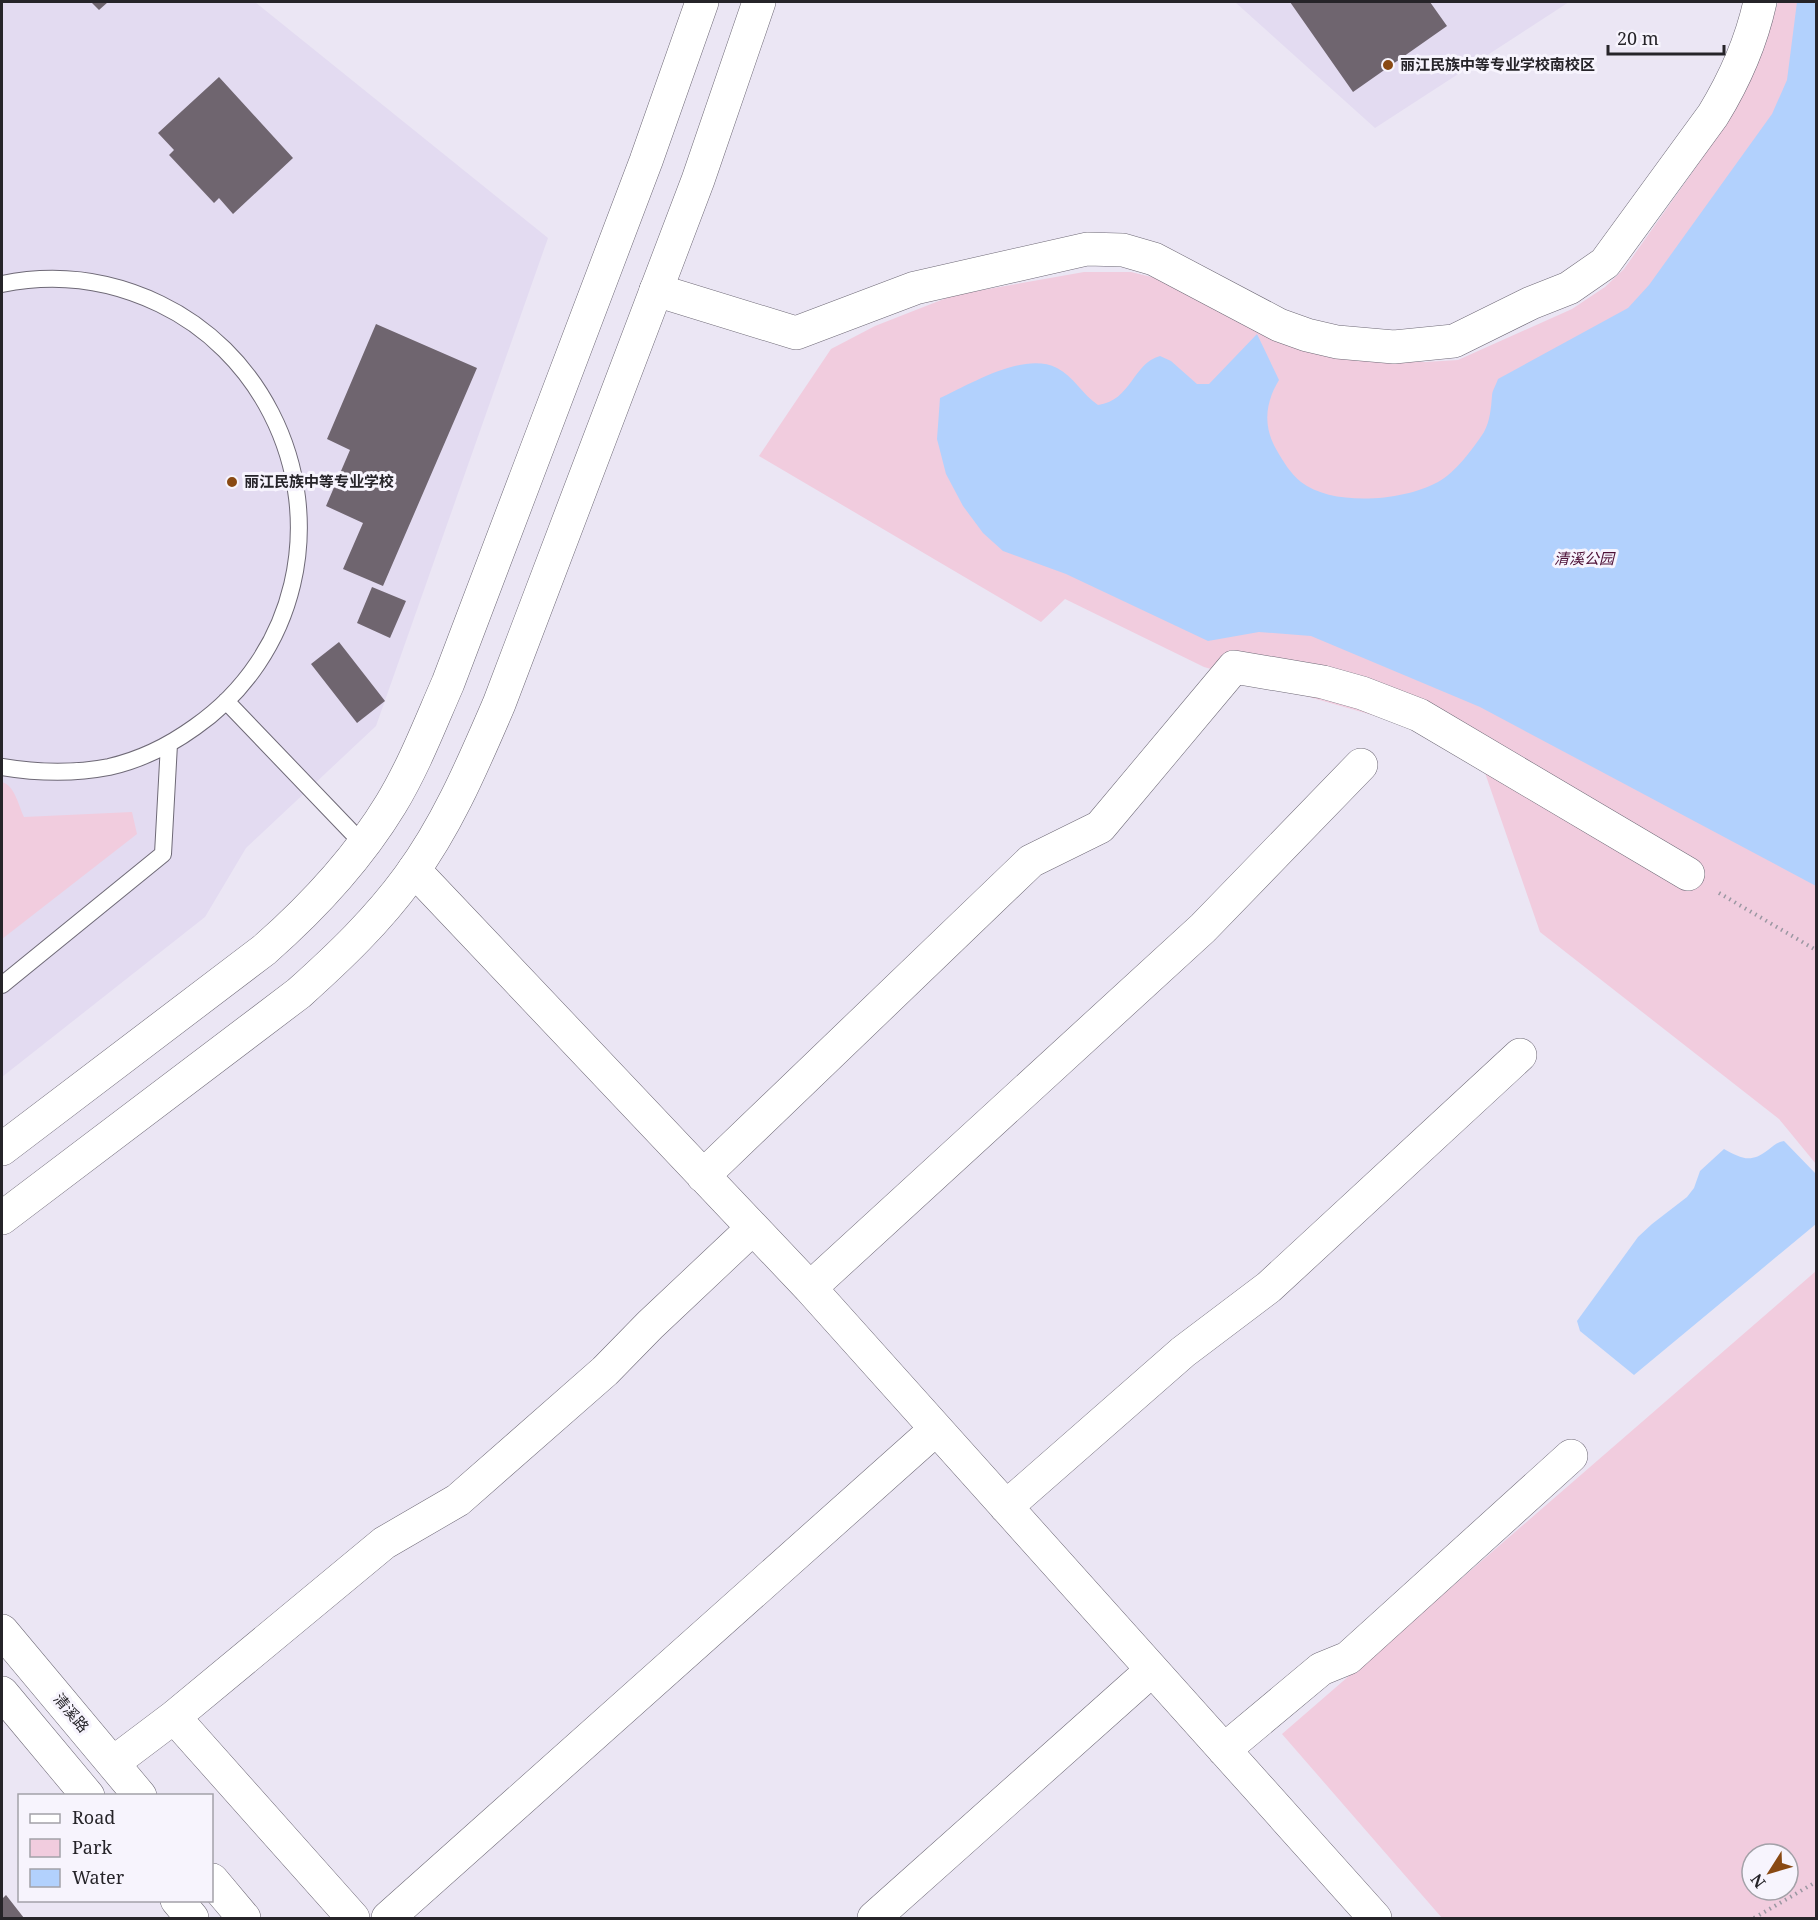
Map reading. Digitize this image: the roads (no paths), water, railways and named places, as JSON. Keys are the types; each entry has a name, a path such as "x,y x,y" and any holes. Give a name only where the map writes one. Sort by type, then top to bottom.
{"street":[{"path":"2,1149 264,950 327,890 364,845 391,804 414,761 448,683 646,161 702,2"},
{"path":"2,1218 299,993 376,919 414,870 438,832 463,786 499,704 698,180 759,2"},
{"path":"656,290 796,333 915,288 1087,249 1123,250 1154,259 1279,325 1307,335 1336,342 1394,347 1454,341 1531,303 1569,288 1605,263 1727,93 1755,27 1760,2"},
{"path":"704,1176 1031,861 1100,827 1234,667 1323,682 1362,693 1419,716 1688,874"},
{"path":"810,1288 1203,928 1361,765"},
{"path":"414,870 810,1288 1375,1918"},
{"path":"1006,1507 1183,1352 1269,1287 1520,1055"},
{"path":"113,1763 174,1717 384,1544 458,1500 605,1371 650,1325 753,1228"},
{"path":"388,1918 936,1429"},
{"path":"1224,1750 1322,1669 1348,1658 1570,1456"},
{"name":"清溪路","path":"2,1631 138,1794"},
{"path":"874,1918 1152,1670"},
{"path":"2,1693 86,1794"},
{"path":"174,1717 353,1918"},
{"path":"213,1881 244,1918"},
{"path":"179,1902 192,1918"}],"lane":[{"path":"2,284 21,280 61,278 100,283 139,294 175,311 208,334 237,362 261,394 280,430 293,468 299,507 299,547 292,587 279,625 261,660 211,716 169,744 147,755 111,766 74,772 36,772 2,767"},
{"path":"226,701 364,845"},
{"path":"2,985 163,854 169,744"}],"water":[{"path":"1797,2 1816,2 1816,886 1480,707 1311,636 1259,632 1208,641 1066,574 1003,551 983,533 963,506 946,474 937,439 940,398 998,371 1014,366 1044,364 1063,371 1098,405 1118,397 1144,366 1160,356 1171,361 1197,384 1209,384 1257,334 1279,380 1268,406 1269,432 1284,462 1301,482 1331,495 1369,498 1407,494 1445,478 1469,453 1484,432 1498,379 1628,308 1649,285 1772,114 1787,80"},
{"path":"1784,1141 1816,1174 1816,1224 1634,1375 1580,1331 1577,1321 1638,1237 1687,1197 1694,1188 1700,1171 1724,1149 1741,1157 1751,1158"}],"place":[{"name":"丽江民族中等专业学校南校区","path":"1388,65"},
{"name":"丽江民族中等专业学校","path":"232,482"}],"park label":[{"name":"清溪公园","path":"1584,559"}]}
